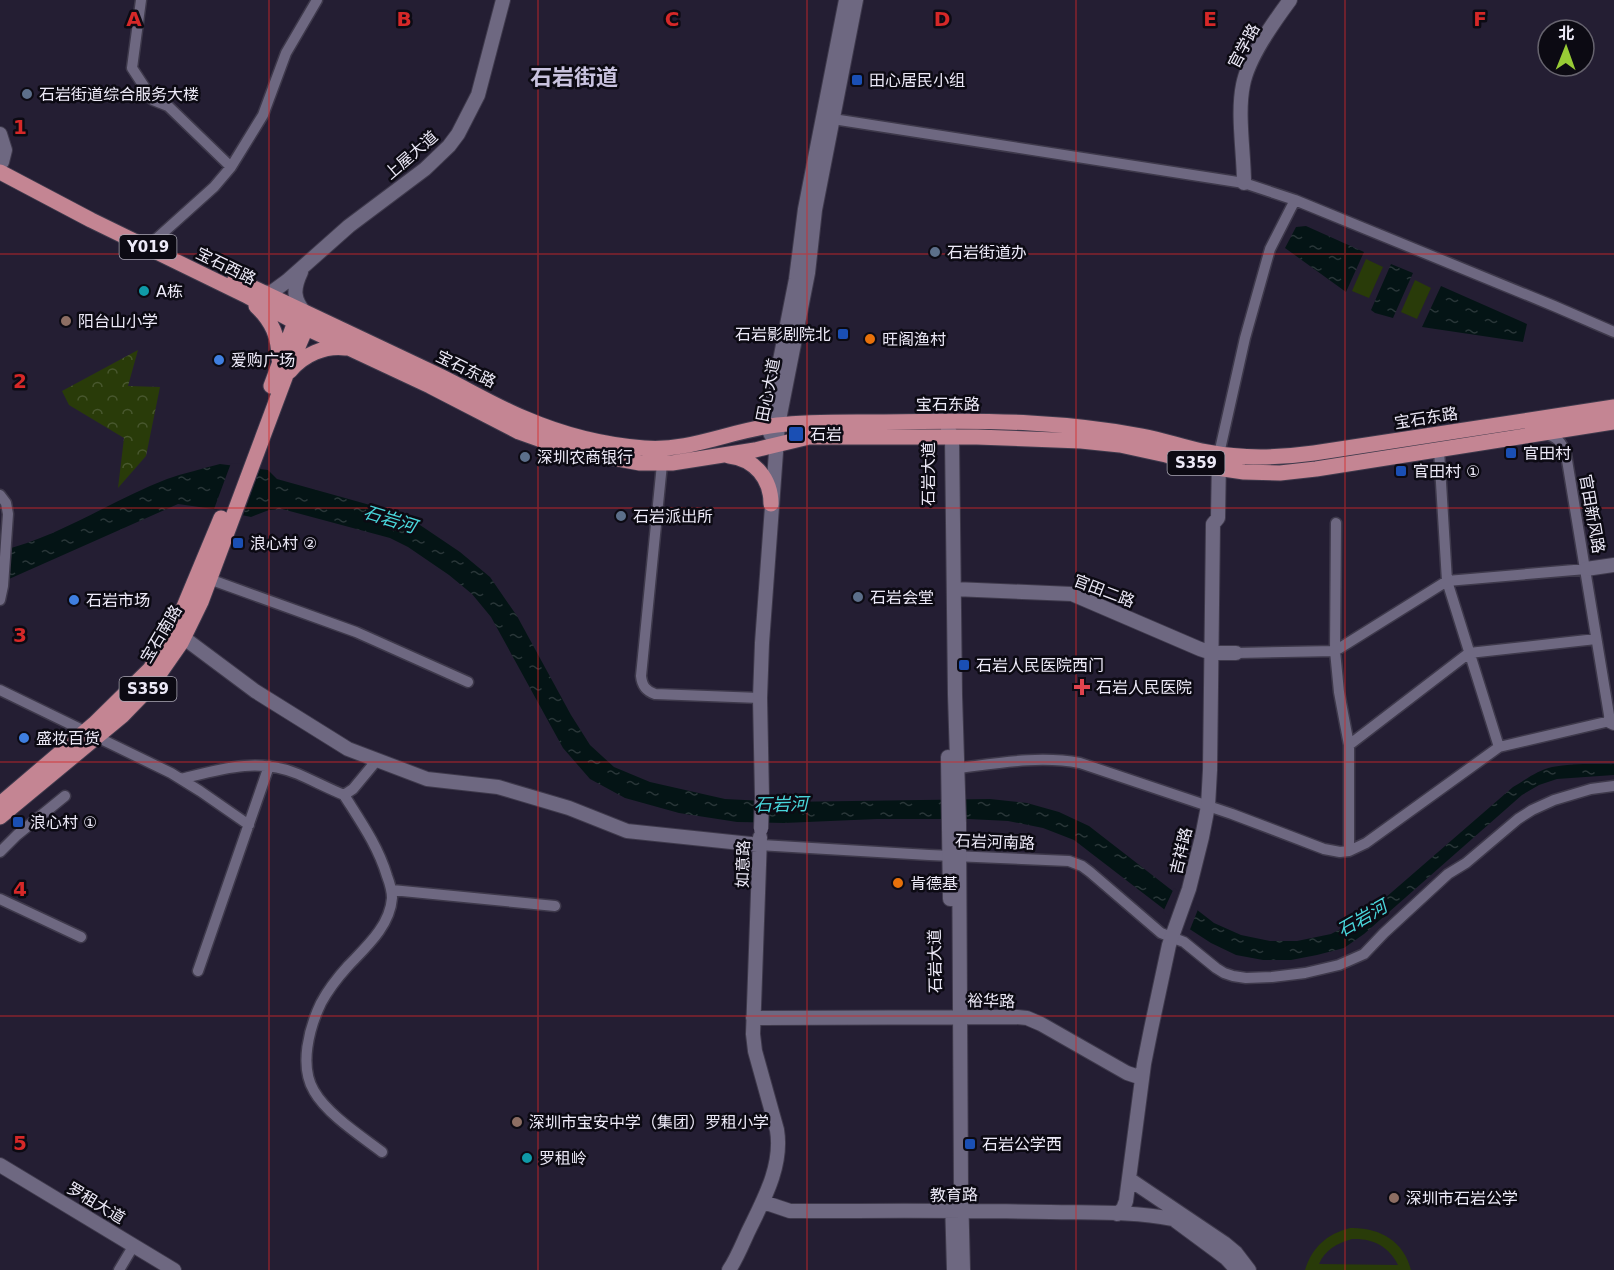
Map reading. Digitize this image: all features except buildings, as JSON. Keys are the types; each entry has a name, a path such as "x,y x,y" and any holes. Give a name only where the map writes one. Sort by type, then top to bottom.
{"main road":[{"name":"宝石西路","path":"0,165 265,293 302,321"},
{"name":"宝石西路","path":"0,165 91,220 302,321"},
{"path":"245,295 271,323 277,339 282,370"},
{"name":"宝石东路","path":"302,321 446,379 524,418 573,435 612,444 657,449 685,446 728,434 772,426 811,423 1033,423 1143,436 1216,463 1298,456 1614,407"},
{"name":"宝石东路","path":"302,321 351,349 430,386 519,432 591,454 640,463 688,462 776,446 809,437 948,437 1101,443 1262,473 1298,472 1614,422"},
{"name":"S359","path":"229,513 302,321"},
{"name":"S359","path":"282,370 315,353 334,348 351,349"},
{"path":"726,455 741,458 760,471 770,490 771,504"},
{"name":"宝石南路","path":"0,804 90,735 122,716 151,686 183,638 201,602 229,513"},
{"name":"宝石南路","path":"0,817 90,735 142,678 166,645 181,617 229,513"}],"street":[{"path":"141,0 132,68 153,100 168,106 231,167"},
{"path":"155,240 214,187 231,167 263,115 286,53 317,0"},
{"name":"上屋大道","path":"265,293 272,292 303,268 349,226 425,169 449,146 458,134 478,95 503,0"},
{"name":"田心大道","path":"776,446 772,426 805,209 846,0"},
{"name":"田心大道","path":"772,426 808,273 815,210 856,0"},
{"name":"官学路","path":"1244,183 1242,88 1248,68 1266,35 1290,0"},
{"path":"833,119 1244,183 1295,200 1614,332"},
{"path":"0,134 5,150 0,165"},
{"path":"1216,463 1245,338 1270,249 1295,200"},
{"path":"302,321 295,289 303,268"},
{"name":"石岩大道","path":"944,422 948,437 954,589 955,695 952,769"},
{"name":"官田新风路","path":"1566,454 1571,435 1581,427"},
{"name":"官田新风路","path":"1541,434 1556,438 1566,454 1612,722"},
{"name":"石岩大道","path":"948,437 944,516 954,823 957,1211 954,1270"},
{"name":"如意路","path":"729,1270 763,1202 775,1168 779,1141 755,1051 753,1034 762,797 760,698 776,446"},
{"path":"1439,450 1447,581 1499,747"},
{"name":"吉祥路","path":"1128,1183 1142,1078 1153,1018 1172,938 1187,896 1208,806 1213,524 1209,518 1216,463"},
{"path":"662,464 641,676 643,686 655,694 760,698"},
{"path":"0,495 6,503 8,514 8,535 0,600"},
{"path":"1336,524 1335,651 1339,692 1349,745 1348,851"},
{"path":"1236,653 1335,651 1447,581 1614,566"},
{"path":"209,579 356,632 468,682"},
{"name":"官田二路","path":"954,589 1072,594 1200,650 1236,653"},
{"path":"183,638 255,692 348,749 427,779 498,787 569,808 627,831 760,845"},
{"path":"1349,745 1469,653 1596,639"},
{"path":"0,690 181,779 249,825"},
{"path":"952,769 1034,759 1067,760 1093,766 1324,849 1340,852 1366,843 1499,747 1612,722"},
{"path":"344,795 353,789 377,760"},
{"path":"181,779 229,767 253,764 296,773 344,795 370,835 392,890 392,901 375,938 337,978 321,1002 313,1023 307,1052 308,1076 318,1098 345,1124 382,1152"},
{"path":"198,972 269,766"},
{"name":"石岩河南路","path":"760,845 954,856 1061,859 1075,862 1090,872 1155,928 1184,942 1224,973 1245,978 1272,977 1305,973 1354,960 1364,954 1448,874 1474,856 1518,819 1544,803 1591,789 1614,786"},
{"path":"0,852 65,796"},
{"path":"392,890 555,906"},
{"path":"0,899 81,937"},
{"name":"裕华路","path":"753,1018 1027,1018 1126,1073 1142,1078"},
{"name":"罗租大道","path":"0,1165 174,1270"},
{"path":"1116,1214 1125,1205 1128,1183"},
{"path":"1128,1183 1226,1258 1237,1270"},
{"path":"1128,1183 1224,1243 1236,1253 1249,1270"},
{"name":"教育路","path":"763,1202 790,1211 1116,1214 1173,1219"},
{"name":"石岩大道","path":"957,1211 963,1270"},
{"path":"119,1270 134,1245"}],"green space":[{"path":"1366,259 1383,267 1369,298 1352,291"},
{"path":"1415,280 1431,288 1417,319 1401,312"},
{"path":"138,350 128,386 160,387 146,456 118,488 124,438 69,405 62,391"},
{"path":"1361,1228 1389,1238 1403,1251 1411,1270 1305,1270 1316,1248 1334,1234","holes":["1352,1239 1379,1244 1390,1253 1398,1265 1319,1264 1328,1251"]}],"water":[{"path":"1306,226 1364,252 1346,292 1285,248 1296,227"},
{"path":"1391,264 1413,273 1393,318 1371,310"},
{"path":"1441,286 1527,324 1523,342 1422,327"},
{"name":"石岩河","path":"220,464 268,470 277,479 388,510 420,525 460,552 490,577 517,616 590,745 614,767 650,782 725,799 783,802 990,799 1027,803 1059,812 1089,826 1214,923 1241,935 1270,941 1297,941 1331,934 1362,918 1513,787 1542,770 1567,765 1614,764 1614,775 1557,779 1539,785 1522,795 1364,934 1344,948 1291,960 1263,960 1236,955 1191,930 1074,840 1043,828 1008,821 969,819 737,822 679,813 625,798 590,779 563,748 491,617 472,594 408,547 390,538 282,509 269,510 251,517 178,504 0,581 0,551 64,528 167,479"}],"pier":[{"path":"231,463 261,466 243,516 214,509"},
{"path":"1174,888 1199,907 1189,932 1163,912"}],"place":[{"name":"田心居民小组","path":"857,80"},
{"name":"石岩街道综合服务大楼","path":"27,94"},
{"name":"石岩街道办","path":"935,252"},
{"name":"A栋","path":"144,291"},
{"name":"阳台山小学","path":"66,321"},
{"name":"石岩影剧院北","path":"843,334"},
{"name":"旺阁渔村","path":"870,339"},
{"name":"爱购广场","path":"219,360"},
{"name":"石岩","path":"796,434"},
{"name":"官田村","path":"1511,453"},
{"name":"深圳农商银行","path":"525,457"},
{"name":"官田村 ①","path":"1401,471"},
{"name":"石岩派出所","path":"621,516"},
{"name":"浪心村 ②","path":"238,543"},
{"name":"石岩会堂","path":"858,597"},
{"name":"石岩市场","path":"74,600"},
{"name":"石岩人民医院西门","path":"964,665"},
{"name":"石岩人民医院","path":"1082,687"},
{"name":"盛妆百货","path":"24,738"},
{"name":"浪心村 ①","path":"18,822"},
{"name":"肯德基","path":"898,883"},
{"name":"深圳市宝安中学（集团）罗租小学","path":"517,1122"},
{"name":"石岩公学西","path":"970,1144"},
{"name":"罗租岭","path":"527,1158"},
{"name":"深圳市石岩公学","path":"1394,1198"}],"district":[{"name":"石岩街道","path":"574,77"}]}
